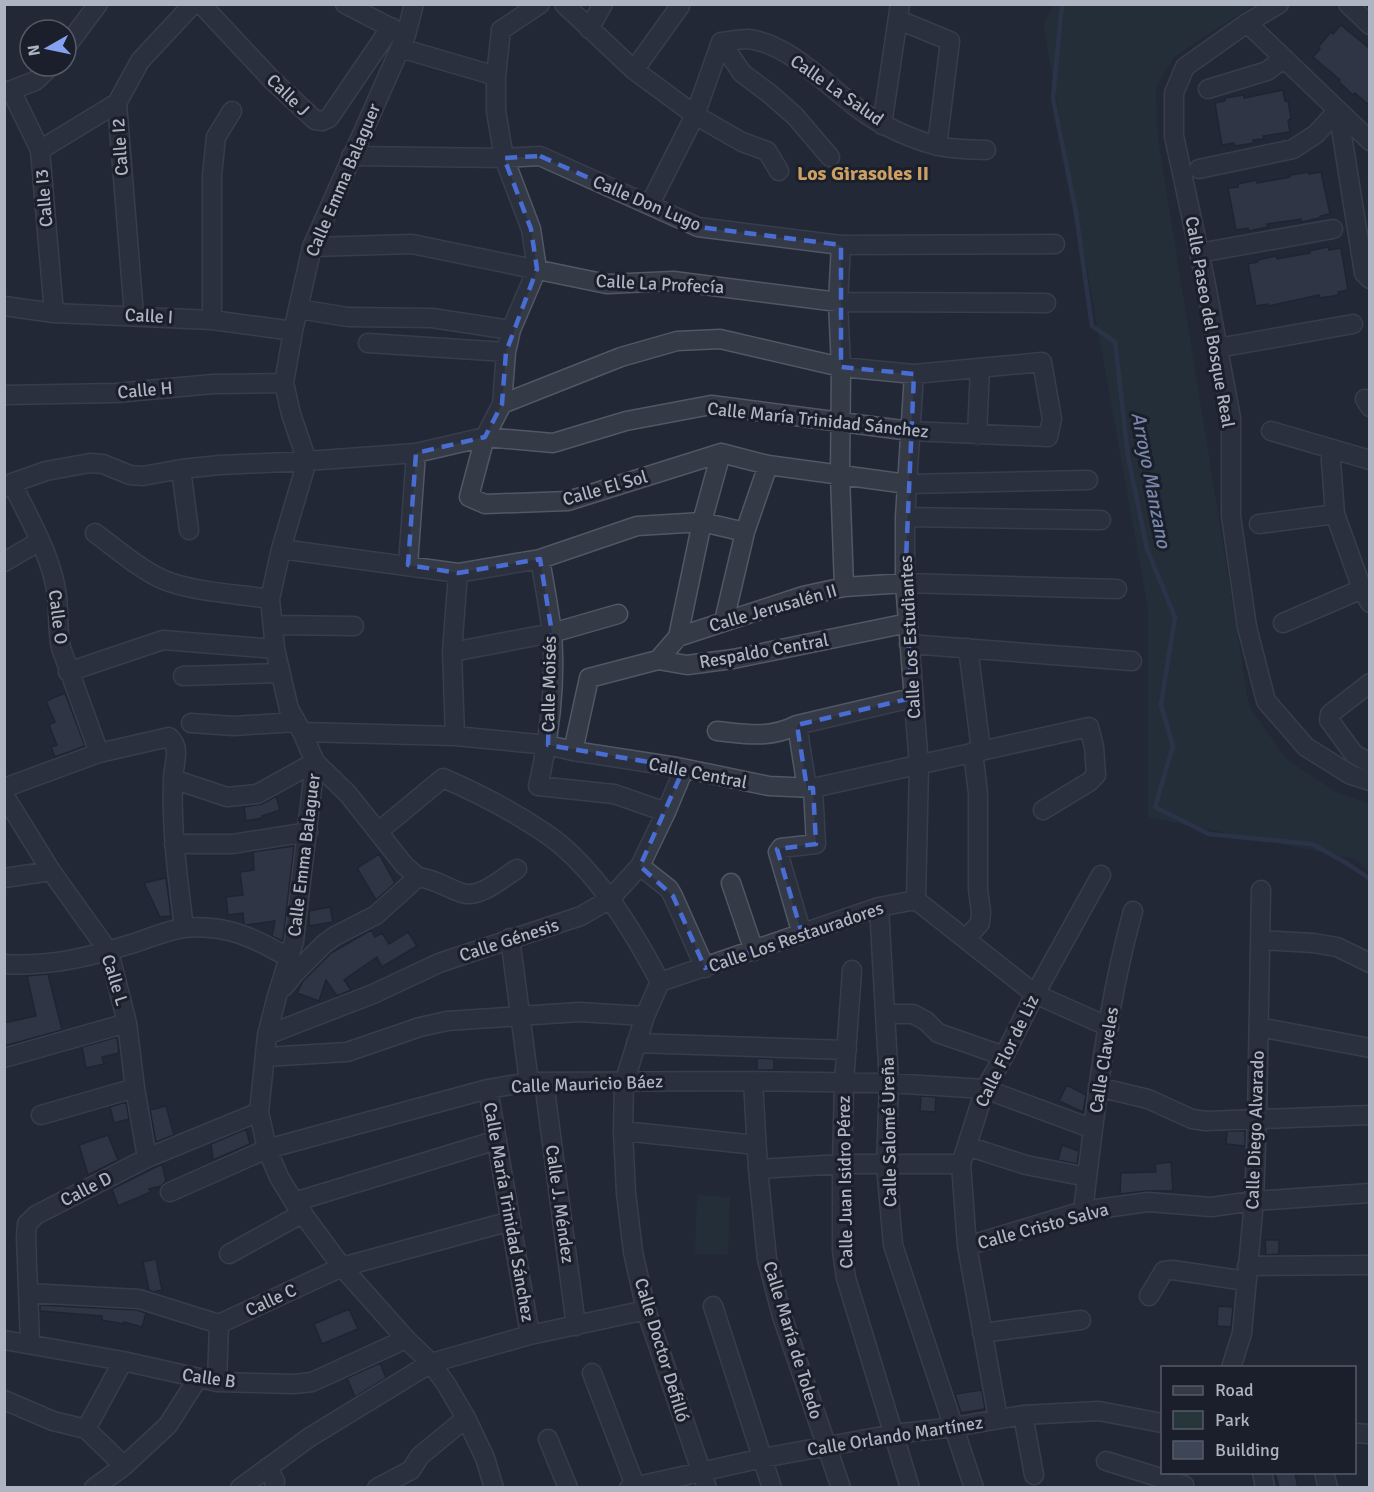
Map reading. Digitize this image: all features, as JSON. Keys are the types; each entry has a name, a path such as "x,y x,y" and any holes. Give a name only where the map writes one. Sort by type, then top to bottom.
{"street":[{"path":"78,31 98,4"},
{"name":"Calle I2","path":"134,315 117,103 140,61 193,4"},
{"name":"Calle J","path":"201,4 272,80 315,120 322,121 329,118 399,37"},
{"path":"345,4 399,37 496,76"},
{"name":"Calle Emma Balaguer","path":"414,4 312,247 284,383 291,414 307,461 281,549 270,599 280,673 289,709 315,762 294,941 267,1035 259,1112 267,1149 279,1177 342,1267 430,1363 466,1418 485,1458 494,1488"},
{"path":"537,268 531,229 504,158 496,111 496,76 501,30 540,4"},
{"path":"564,4 634,69 695,115 742,142 767,151 779,171"},
{"path":"589,29 603,4"},
{"name":"Calle Paseo del Bosque Real","path":"1279,4 1246,23 1185,67 1174,93 1174,136 1231,418 1231,516 1247,627 1266,702 1305,747 1351,775 1370,781"},
{"path":"1348,4 1370,25"},
{"path":"634,69 680,6"},
{"path":"882,124 899,12 950,41 937,146"},
{"path":"1246,23 1370,141"},
{"name":"Calle La Salud","path":"721,42 747,39 764,43 797,59 849,102 882,124 937,146 986,150"},
{"path":"650,204 695,115 721,42"},
{"path":"721,42 742,73 795,116 830,157"},
{"path":"1208,89 1267,71 1283,58"},
{"path":"8,91 38,78"},
{"name":"Calle I3","path":"8,91 40,150 54,313"},
{"path":"40,150 117,103"},
{"path":"1199,170 1293,149 1316,134 1338,110"},
{"path":"1338,110 1365,273 1370,279"},
{"path":"212,320 212,175 216,137 232,111"},
{"name":"Calle Don Lugo","path":"351,156 504,158 540,156 698,227 841,245 1055,244"},
{"path":"1199,253 1333,229"},
{"name":"Calle La Profecía","path":"312,247 412,244 607,284 674,281 838,302 1046,303"},
{"path":"841,245 838,302 844,587"},
{"name":"Calle El Sol","path":"537,268 511,330 506,352 502,404 485,437 469,496 485,504 568,501 721,453"},
{"name":"Calle I","path":"4,306 54,313 212,320 293,331"},
{"path":"298,309 348,317 432,318 511,330"},
{"path":"1218,348 1353,324"},
{"path":"502,404 621,357 677,341 720,339 841,367 914,374 980,369 977,435"},
{"path":"368,343 506,352"},
{"name":"Calle María Trinidad Sánchez","path":"8,485 68,465 90,463 103,464 130,476 143,476 220,465 416,453 485,437 553,443 626,422 711,405 910,431 1048,437 1052,419 1042,362 980,369"},
{"name":"Calle Los Estudiantes","path":"914,374 905,517 905,583 919,766 916,900"},
{"name":"Calle H","path":"4,395 116,393 213,384 284,383"},
{"path":"1271,431 1370,460"},
{"path":"1283,623 1366,596 1335,514 1330,448"},
{"path":"408,565 416,453"},
{"path":"678,637 702,522 721,453 768,465 907,484 1088,480"},
{"path":"724,621 745,532 768,465"},
{"path":"181,469 189,530"},
{"name":"Calle O","path":"8,485 48,561 57,596 57,632 68,672 99,753"},
{"path":"1259,524 1335,514"},
{"path":"905,517 1101,520"},
{"path":"281,549 458,573 540,559 637,526 702,522 745,532"},
{"path":"95,533 146,571 165,581 182,586 270,599"},
{"path":"4,562 40,542"},
{"name":"Calle Moisés","path":"540,559 552,633 553,700 548,745 538,786 614,794 666,812"},
{"path":"455,736 452,652 458,573"},
{"name":"Calle Jerusalén II","path":"658,660 678,637 803,596 844,587 905,583 1117,589"},
{"path":"452,652 552,633 618,614"},
{"name":"Respaldo Central","path":"573,752 589,678 658,660 687,665 733,659 908,623"},
{"path":"273,625 354,626"},
{"path":"68,672 163,640 276,649"},
{"path":"909,644 1132,661"},
{"path":"966,939 980,923 981,912 978,889 977,751 968,648"},
{"path":"183,676 280,673"},
{"path":"1370,683 1330,714 1329,720 1354,754 1370,763"},
{"path":"717,731 770,735 784,732 797,725 912,698"},
{"name":"Calle Central","path":"191,723 455,736 548,745 573,752 684,769 769,786 810,788 1089,727 1094,747 1096,775 1089,782 1043,810"},
{"path":"797,725 810,788 816,844 781,849 778,852 802,934"},
{"path":"4,788 99,753 169,737 174,741 177,750 173,779 174,844 184,928"},
{"path":"173,779 227,797 250,795 257,794 315,762 348,794 405,866 418,877 428,878 470,894 485,890 517,869"},
{"name":"Calle Génesis","path":"267,1035 373,994 439,963 581,916 610,899 640,866 684,769"},
{"path":"379,831 443,778 469,789 545,833 575,860 610,899 642,948 660,982"},
{"name":"Calle L","path":"4,795 13,827 51,871 109,952 127,1023 147,1158"},
{"path":"174,844 232,844 308,832"},
{"path":"640,866 669,889 674,896 705,968"},
{"path":"4,878 51,871"},
{"name":"Calle Flor de Liz","path":"998,1418 967,1246 961,1164 985,1089 1101,875"},
{"path":"277,996 296,972 324,944 334,936 376,915 418,877"},
{"path":"731,883 754,951"},
{"name":"Calle Diego Alvarado","path":"1232,1366 1242,1333 1254,1201 1261,890"},
{"path":"916,900 1035,994 1109,1028"},
{"name":"Calle Los Restauradores","path":"660,982 879,907 916,900"},
{"name":"Calle Salomé Ureña","path":"879,907 889,1083 886,1164 893,1245 974,1488"},
{"name":"Calle Claveles","path":"1083,1211 1098,1087 1125,941 1133,911"},
{"path":"4,964 31,966 50,964 109,952 184,928 225,930 245,935 289,958"},
{"name":"Calle J. Méndez","path":"510,938 521,1016 537,1082 576,1326"},
{"path":"1260,940 1313,943 1337,947 1370,963"},
{"name":"Calle Juan Isidro Pérez","path":"852,970 844,1083 842,1251 846,1278 910,1488"},
{"name":"Calle Doctor Defilló","path":"660,982 645,1016 624,1083 623,1131 626,1193 633,1252 646,1310 704,1479"},
{"path":"265,1057 347,1052 420,1027 447,1021 579,1012 645,1016"},
{"path":"885,1014 914,1014 938,1033 1004,1056"},
{"path":"4,1058 127,1023"},
{"path":"1259,1027 1370,1048"},
{"path":"636,1043 847,1050"},
{"name":"Calle María de Toledo","path":"753,1081 758,1169 768,1259 782,1316 841,1488"},
{"name":"Calle Mauricio Báez","path":"170,1192 267,1149 488,1089 537,1082 889,1083 985,1089 1093,1129"},
{"path":"1098,1087 1148,1099 1192,1119 1206,1121 1370,1115"},
{"path":"41,1115 135,1088"},
{"name":"Calle María Trinidad Sánchez","path":"488,1089 530,1335"},
{"name":"Calle D","path":"30,1343 27,1224 44,1210 147,1158 259,1112"},
{"path":"623,1131 756,1145"},
{"path":"229,1254 298,1207 497,1140"},
{"path":"967,1146 1026,1165 1087,1177"},
{"path":"758,1169 842,1164 961,1164"},
{"name":"Calle Cristo Salva","path":"967,1246 1083,1211 1148,1202 1211,1207 1254,1201 1370,1193"},
{"name":"Calle C","path":"219,1324 342,1267 511,1221"},
{"path":"1149,1296 1164,1271 1247,1274 1370,1264"},
{"path":"28,1293 140,1299 219,1324 217,1382"},
{"path":"713,1306 772,1488"},
{"path":"240,1488 310,1437 430,1363 530,1335 646,1310"},
{"path":"982,1333 1081,1320"},
{"name":"Calle B","path":"4,1340 123,1361 217,1382 294,1384 312,1382 406,1339"},
{"path":"86,1429 123,1361"},
{"path":"592,1373 636,1487"},
{"path":"94,1488 124,1466 168,1425 198,1378"},
{"path":"4,1400 53,1421 86,1429 124,1466"},
{"name":"Calle Orlando Martínez","path":"629,1488 704,1479 763,1458 998,1418 1099,1411 1161,1423"},
{"path":"1023,1415 1034,1475"},
{"path":"377,1488 411,1470 420,1456 466,1418"},
{"path":"548,1439 568,1488"},
{"path":"1106,1461 1186,1482"},
{"path":"267,1468 274,1481 274,1488"}],"highlighted area":[{"path":"540,156 698,227 841,245 841,367 914,374 905,583 912,698 797,725 807,788 813,788 816,844 777,849 802,934 705,968 673,896 640,866 684,768 548,745 552,633 540,559 458,573 408,565 416,453 485,437 502,404 506,352 537,269 531,229 504,158"}],"green space":[{"path":"1054,5 1253,5 1174,57 1156,87 1158,139 1249,706 1286,759 1336,792 1369,804 1369,872 1356,859 1148,817 1148,609 1043,24"},
{"path":"697,1195 730,1197 728,1255 695,1254"}],"building":[{"path":"1341,25 1370,49 1370,106 1355,93 1353,95 1339,82 1340,80 1313,57 1331,32 1333,34"},
{"path":"1283,90 1285,101 1288,100 1291,119 1288,120 1290,132 1263,136 1264,139 1253,140 1254,143 1235,146 1234,143 1222,145 1215,103 1225,101 1225,98 1244,95 1244,98"},
{"path":"1309,172 1309,174 1321,172 1330,214 1301,222 1301,219 1267,224 1268,227 1249,231 1248,228 1236,230 1228,188 1257,180 1257,183"},
{"path":"1328,247 1329,250 1341,248 1348,290 1338,292 1339,295 1320,298 1319,295 1269,306 1268,304 1256,306 1248,264 1276,256 1277,259 1310,253 1309,251"},
{"path":"65,693 85,746 55,757 51,747 57,745 49,725 55,722 46,701"},
{"path":"276,796 280,810 262,816 262,818 246,821 244,807 262,804"},
{"path":"294,846 282,941 272,936 275,921 246,925 243,913 228,915 226,897 243,895 240,872 254,870 253,852"},
{"path":"379,854 395,883 376,900 357,868"},
{"path":"166,878 171,916 160,917 144,883"},
{"path":"330,907 333,922 309,926 309,911"},
{"path":"371,930 375,937 382,933 389,944 408,932 417,946 382,967 377,957 344,980 351,990 337,996 326,980 319,1001 297,993 303,981 331,953"},
{"path":"48,974 62,1030 4,1046 4,1023 36,1016 27,976"},
{"path":"117,1037 119,1053 102,1057 104,1064 86,1068 82,1047"},
{"path":"757,1058 774,1059 774,1070 757,1070"},
{"path":"1067,1085 1086,1095 1083,1112 1059,1101"},
{"path":"921,1096 936,1097 935,1112 920,1111"},
{"path":"126,1102 129,1119 114,1123 110,1107"},
{"path":"166,1106 174,1135 156,1142 150,1110"},
{"path":"246,1129 250,1144 213,1160 211,1144"},
{"path":"1227,1131 1245,1131 1245,1146 1226,1144"},
{"path":"108,1135 118,1160 88,1175 79,1145"},
{"path":"1062,1145 1079,1151 1077,1164 1058,1160"},
{"path":"1171,1162 1173,1191 1120,1194 1121,1173 1156,1172 1155,1164"},
{"path":"162,1164 166,1181 161,1186 149,1189 151,1192 118,1206 112,1189"},
{"path":"1265,1240 1279,1240 1279,1254 1266,1255"},
{"path":"156,1259 162,1290 153,1292 149,1290 143,1262"},
{"path":"40,1305 137,1310 146,1313 142,1327 124,1322 124,1324 102,1320 102,1316 40,1311"},
{"path":"1218,1306 1233,1307 1231,1327 1217,1326"},
{"path":"349,1309 358,1329 322,1344 314,1324"},
{"path":"380,1363 386,1378 355,1397 347,1378"},
{"path":"982,1390 985,1409 961,1413 955,1394"},
{"path":"1275,1474 1295,1474 1298,1488 1279,1488"}],"waterway":[{"name":"Arroyo Manzano","path":"1062,4 1053,98 1076,213 1092,326 1115,342 1128,456 1147,549 1175,617 1161,705 1173,746 1155,807 1209,834 1312,844 1370,879"}],"district":[{"name":"Los Girasoles II","path":"863,173"}]}
